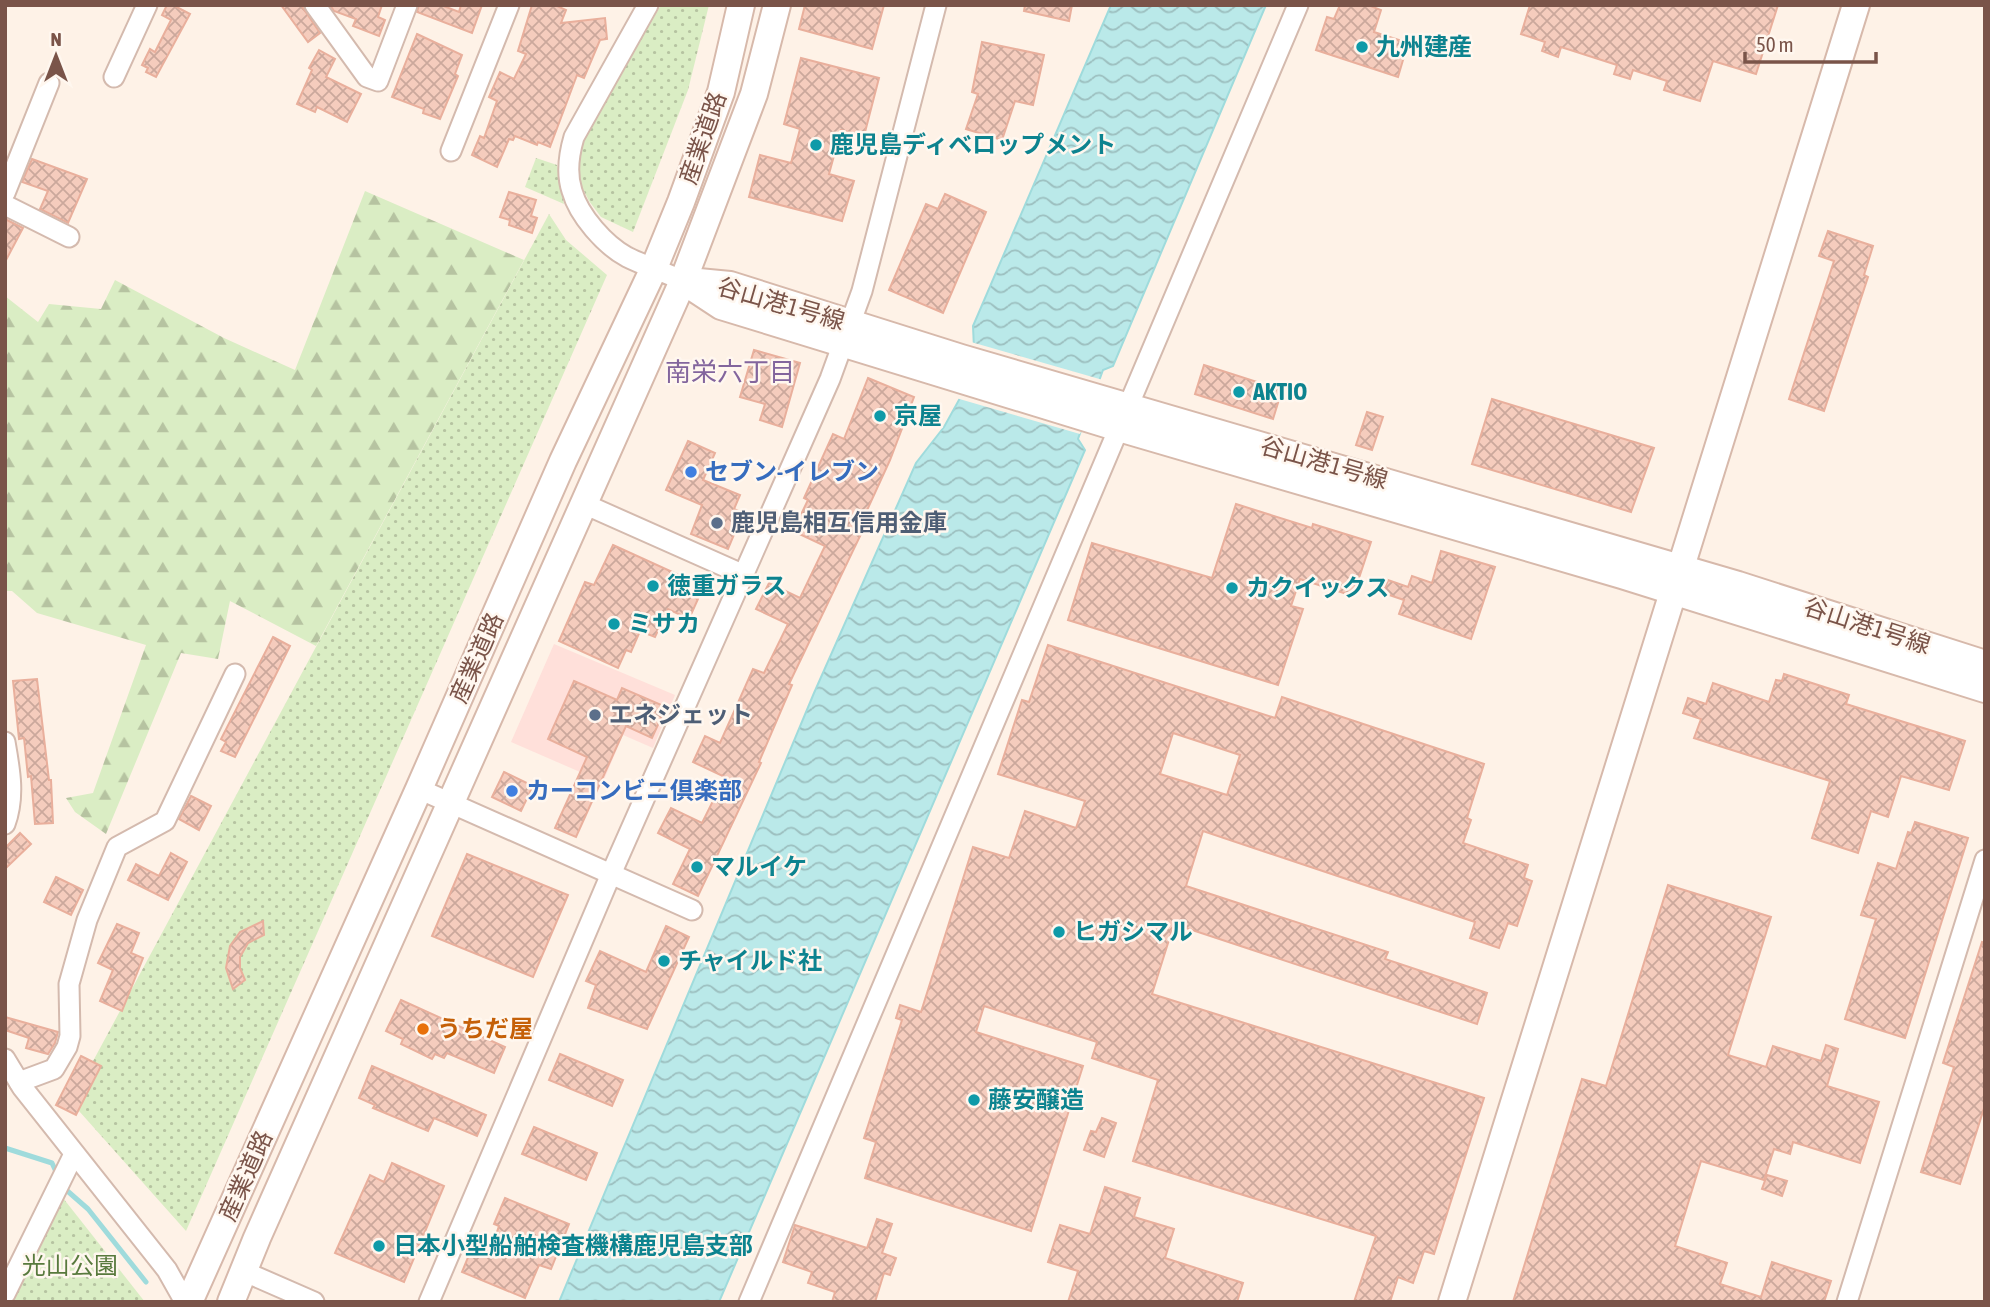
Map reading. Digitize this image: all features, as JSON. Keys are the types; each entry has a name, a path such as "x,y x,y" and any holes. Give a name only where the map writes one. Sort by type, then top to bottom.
{"street":[{"path":"114,77 146,5"},
{"path":"315,5 368,77 378,80 407,5"},
{"path":"452,152 509,5"},
{"path":"648,5 573,137 568,159 571,190 589,221 625,256 683,281"},
{"name":"産業道路","path":"187,1302 419,789 563,461 653,268 681,202 721,92 741,5"},
{"name":"産業道路","path":"232,1302 243,1271 683,281 754,94 777,5"},
{"path":"429,1302 611,874 830,379 862,291 936,5"},
{"path":"749,1302 1297,5"},
{"path":"1452,1302 1856,5"},
{"path":"5,192 49,83"},
{"path":"5,205 69,237"},
{"name":"谷山港1号線","path":"683,281 730,285 846,333 956,368 1678,580 1985,664"},
{"path":"583,503 744,575"},
{"name":"谷山港1号線","path":"1678,580 1985,689"},
{"path":"19,1082 54,1069 67,1047 70,1035 69,984 87,920 117,847 165,821 235,674"},
{"path":"5,742 11,775 11,807 5,824"},
{"path":"419,789 692,910"},
{"path":"1847,1302 1985,860"},
{"path":"5,1059 66,1170 167,1270 187,1302"},
{"path":"5,1294 66,1170"},
{"path":"243,1271 314,1302"}],"shaded area":[{"name":"エネジェット","path":"554,644 675,695 653,748 623,735 603,782 511,742"}],"green space":[{"path":"661,5 709,5 688,90 633,232 601,217 589,201 579,181 580,150 590,125"},
{"path":"536,158 557,165 564,204 525,187"},
{"path":"365,191 524,260 316,646 230,601 218,659 181,653 106,834 75,812 66,798 93,793 146,645 37,613 12,591 5,591 5,296 38,322 49,304 101,309 115,280 224,338 295,370"},
{"path":"549,214 566,240 607,275 186,1231 71,1102"},
{"name":"光山公園","path":"63,1198 145,1302 9,1302"}],"water":[{"path":"1111,5 1266,5 1113,366 1103,370 1078,439 1085,450 719,1302 559,1302 814,693 916,463 944,427 975,371 973,326"}],"pier":[{"path":"971,342 1103,380 1080,434 956,398 972,370"}],"building":[{"path":"167,5 173,5 190,14 156,77 146,72 148,68 142,65 150,49 155,52 171,20 162,15"},
{"path":"281,5 301,5 320,33 308,42"},
{"path":"330,5 382,5 378,17 385,20 379,36 353,26 356,19 334,11"},
{"path":"419,5 441,5 459,12 461,5 482,5 472,33 417,12"},
{"path":"532,5 555,5 566,10 561,23 605,18 607,39 600,40 584,78 577,75 550,147 515,136 513,140 509,139 497,167 472,155 480,136 484,138 497,101 489,97 500,72 514,79 526,54 518,51"},
{"path":"805,5 884,5 872,49 799,29"},
{"path":"1025,5 1072,5 1069,21 1024,11"},
{"name":"九州建産","path":"1340,5 1368,5 1381,10 1374,32 1408,43 1398,77 1316,50 1327,17 1334,19"},
{"path":"1530,5 1778,5 1756,74 1713,61 1700,101 1664,90 1667,81 1633,70 1630,79 1614,74 1617,65 1561,47 1558,57 1542,51 1545,42 1521,34"},
{"path":"417,34 462,55 455,74 458,76 440,119 423,113 424,109 392,97"},
{"path":"982,42 1044,55 1033,105 1015,101 1002,140 966,129 978,94 972,92"},
{"path":"319,50 335,59 326,77 361,94 347,122 317,107 315,112 297,104 312,70 309,68"},
{"name":"鹿児島ディベロップメント","path":"801,58 879,78 864,136 841,130 829,174 854,181 842,221 749,197 760,155 791,163 800,129 784,124"},
{"path":"32,159 87,179 68,223 40,209 48,191 22,182"},
{"path":"509,192 536,200 531,216 537,218 532,233 509,225 510,220 500,217"},
{"path":"945,194 986,212 943,313 889,290 926,204 938,209"},
{"path":"5,219 23,228 5,262"},
{"path":"1828,231 1873,246 1864,275 1868,277 1824,411 1789,399 1834,261 1819,256"},
{"path":"754,350 800,363 782,427 760,420 765,404 740,397"},
{"name":"AKTIO","path":"1204,365 1282,390 1273,419 1195,394"},
{"path":"868,378 914,397 890,460 858,530 862,532 789,684 792,685 759,762 761,763 698,896 673,884 690,849 658,833 671,808 702,823 725,777 693,762 705,736 720,743 753,669 764,673 788,624 756,609 769,583 800,598 825,546 793,531 808,500 804,498 833,434 844,439"},
{"path":"1492,399 1654,448 1631,512 1472,464"},
{"path":"1367,412 1383,417 1372,450 1356,445"},
{"path":"688,441 715,453 703,480 740,495 734,509 743,513 728,549 691,534 702,505 666,490"},
{"name":"カクイックス","path":"1236,504 1312,528 1313,524 1371,542 1353,596 1300,579 1291,606 1303,609 1278,685 1068,620 1092,543 1212,578"},
{"path":"613,545 690,580 685,593 698,599 689,619 668,609 655,637 640,631 631,652 626,650 618,668 559,641 585,582 594,585"},
{"path":"1441,551 1495,567 1471,639 1399,614 1404,600 1383,593 1388,580 1408,587 1412,576 1432,583"},
{"path":"273,637 290,646 235,757 221,751 226,742 221,739"},
{"path":"1048,645 1275,718 1282,697 1484,764 1467,818 1471,820 1463,843 1528,865 1524,878 1532,881 1517,926 1508,923 1499,948 1470,938 1475,922 1203,831 1186,886 1388,952 1385,959 1487,993 1477,1024 1174,924 1152,994 1484,1098 1434,1254 1424,1251 1413,1283 1398,1277 1390,1302 1354,1302 1376,1236 1133,1161 1158,1080 1092,1058 1097,1042 984,1006 976,1032 1083,1066 1031,1231 865,1178 876,1142 864,1138 902,1020 896,1018 900,1005 921,1012 973,847 1009,858 1025,811 1076,828 1085,801 998,774 1022,700 1029,702","holes":["1173,733 1240,755 1227,795 1160,774"]},
{"path":"1784,674 1849,695 1846,704 1965,741 1949,790 1901,776 1888,817 1871,811 1858,853 1812,838 1830,781 1694,738 1701,719 1683,713 1688,698 1706,704 1713,683 1769,702 1776,680 1782,681"},
{"path":"37,679 51,780 53,823 35,824 31,776 28,777 24,738 19,739 13,681"},
{"path":"574,681 617,700 622,688 666,707 652,738 626,726 576,837 555,828 587,757 548,739"},
{"name":"カーコンビニ倶楽部","path":"504,772 533,786 521,811 492,797"},
{"path":"191,796 211,806 199,830 179,819"},
{"path":"1915,822 1968,838 1905,1038 1845,1019 1876,919 1861,915 1878,863 1896,869 1908,832 1911,833"},
{"path":"20,833 31,844 5,869 5,848"},
{"path":"171,853 187,862 168,900 128,880 136,864 159,876"},
{"path":"467,854 568,895 533,977 432,936"},
{"path":"56,877 83,890 71,915 44,902"},
{"path":"1668,885 1771,917 1728,1055 1766,1067 1773,1046 1821,1061 1826,1045 1838,1049 1827,1086 1879,1102 1860,1163 1793,1142 1790,1154 1774,1149 1764,1180 1701,1161 1675,1246 1727,1263 1720,1284 1761,1297 1772,1262 1831,1281 1824,1302 1513,1302 1582,1079 1606,1086"},
{"path":"263,921 264,935 248,943 240,957 240,968 245,980 233,989 226,968 230,946 240,932"},
{"path":"117,924 139,933 131,953 143,958 122,1011 100,1001 113,970 98,963"},
{"name":"チャイルド社","path":"666,926 689,937 647,1029 588,1008 596,985 586,981 600,951 646,972"},
{"path":"1982,942 1985,943 1985,1105 1960,1184 1921,1172 1954,1067 1943,1063"},
{"name":"うちだ屋","path":"401,1000 505,1047 494,1073 447,1053 444,1058 435,1054 432,1059 401,1044 403,1039 386,1031"},
{"path":"5,1017 58,1032 48,1054 26,1048 29,1038 5,1030"},
{"path":"560,1054 623,1080 612,1106 549,1080"},
{"path":"81,1056 101,1066 76,1115 56,1105"},
{"path":"372,1066 486,1115 477,1136 434,1118 428,1131 373,1108 375,1105 359,1098"},
{"path":"1102,1118 1116,1123 1104,1157 1084,1150 1091,1131 1096,1132"},
{"path":"534,1127 597,1153 586,1180 522,1154"},
{"path":"392,1163 444,1186 404,1282 335,1253 370,1175 384,1182"},
{"path":"1767,1175 1787,1181 1782,1196 1762,1189"},
{"path":"1105,1187 1140,1198 1134,1217 1174,1229 1165,1258 1243,1283 1237,1302 1068,1302 1078,1271 1048,1262 1060,1225 1090,1234"},
{"path":"505,1198 569,1224 551,1269 539,1265 525,1298 462,1272 473,1245 490,1252 499,1226 494,1224"},
{"path":"877,1219 892,1224 882,1253 896,1258 890,1275 884,1273 875,1302 832,1302 835,1292 808,1283 812,1272 783,1262 795,1225 867,1248"}],"waterway":[{"path":"5,1148 52,1163 58,1176"},
{"path":"64,1188 88,1209 146,1282"}],"place":[{"name":"九州建産","path":"1362,47"},
{"name":"鹿児島ディベロップメント","path":"816,145"},
{"name":"AKTIO","path":"1239,392"},
{"name":"京屋","path":"880,416"},
{"name":"セブン-イレブン","path":"691,472"},
{"name":"鹿児島相互信用金庫","path":"717,523"},
{"name":"徳重ガラス","path":"653,586"},
{"name":"カクイックス","path":"1232,588"},
{"name":"ミサカ","path":"614,624"},
{"name":"エネジェット","path":"595,715"},
{"name":"カーコンビニ倶楽部","path":"512,791"},
{"name":"マルイケ","path":"697,867"},
{"name":"ヒガシマル","path":"1059,932"},
{"name":"チャイルド社","path":"664,961"},
{"name":"うちだ屋","path":"423,1029"},
{"name":"藤安醸造","path":"974,1100"},
{"name":"日本小型船舶検査機構鹿児島支部","path":"379,1246"}],"district":[{"name":"南栄六丁目","path":"730,372"}]}
